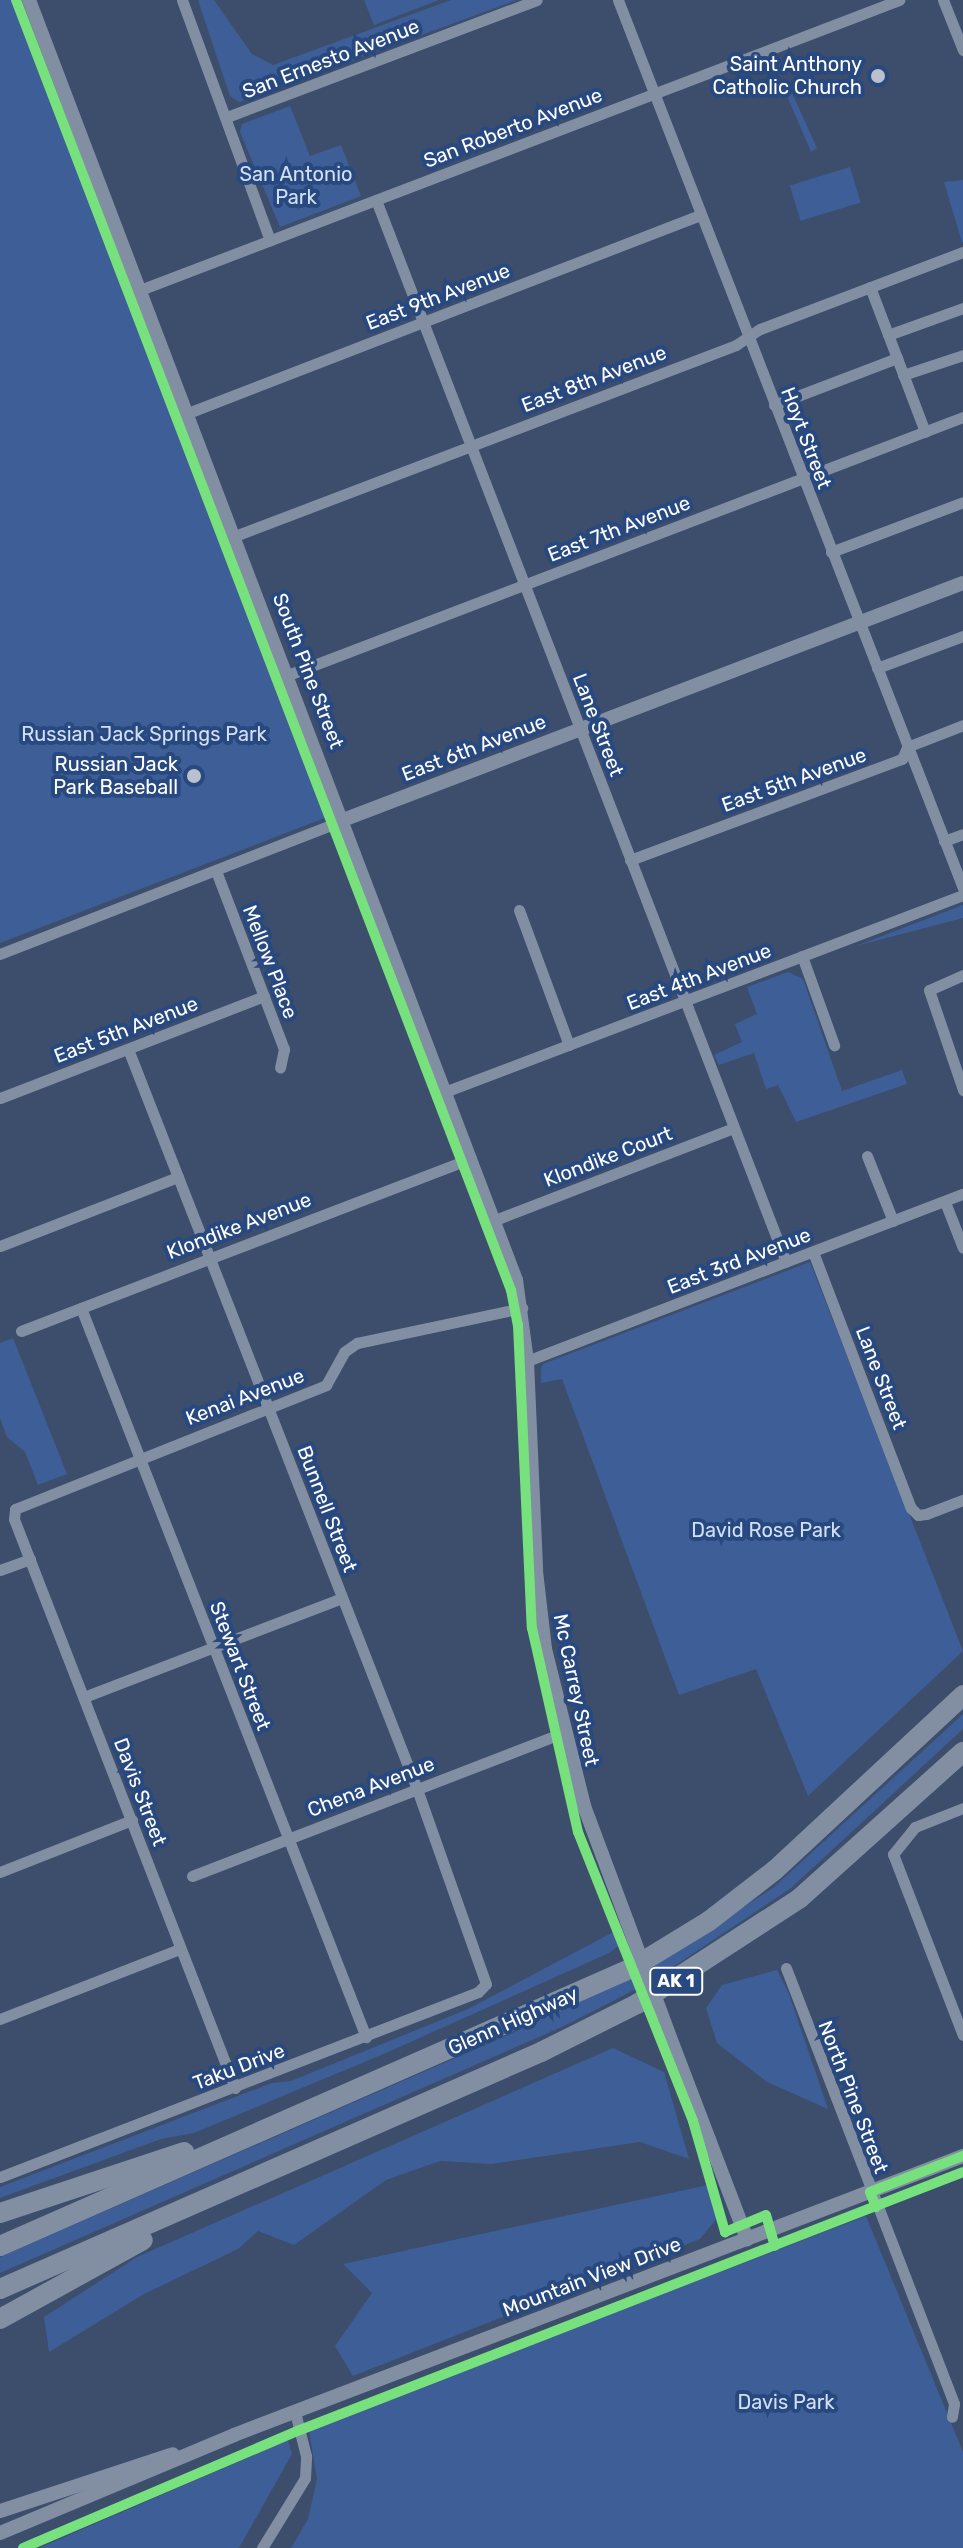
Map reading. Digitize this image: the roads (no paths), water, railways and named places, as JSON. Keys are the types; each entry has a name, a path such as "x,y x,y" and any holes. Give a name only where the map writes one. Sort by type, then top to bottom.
{"highway":[{"name":"Glenn Highway","path":"0,2246 632,1968 696,1929 775,1870 963,1695"},
{"name":"Glenn Highway","path":"0,2289 541,2052 718,1956 800,1898 963,1752"},
{"path":"0,2213 275,2123"},
{"path":"0,2319 103,2260 343,2138"}],"street":[{"name":"South Pine Street","path":"29,0 495,1220 522,1308 527,1361"},
{"path":"182,0 270,240"},
{"name":"San Ernesto Avenue","path":"227,117 537,0"},
{"name":"Hoyt Street","path":"618,0 963,888"},
{"name":"San Roberto Avenue","path":"140,290 899,0"},
{"path":"943,0 963,50"},
{"name":"Lane Street","path":"376,200 581,729 683,1003 786,1262"},
{"name":"East 9th Avenue","path":"188,413 700,215"},
{"name":"East 8th Avenue","path":"235,536 963,252"},
{"path":"870,287 925,432"},
{"path":"888,335 963,308"},
{"path":"903,375 963,355"},
{"path":"774,405 897,358"},
{"name":"East 7th Avenue","path":"288,675 963,417"},
{"path":"831,552 963,502"},
{"name":"East 6th Avenue","path":"0,954 963,583"},
{"path":"877,668 963,636"},
{"name":"East 5th Avenue","path":"630,860 902,759 907,747 963,725"},
{"path":"944,841 963,834"},
{"name":"Mellow Place","path":"216,871 284,1049 280,1068"},
{"name":"East 4th Avenue","path":"447,1091 963,895"},
{"path":"519,910 569,1045"},
{"path":"802,956 834,1045"},
{"path":"963,975 929,990 963,1090"},
{"name":"East 5th Avenue","path":"0,1098 264,996"},
{"name":"Bunnell Street","path":"128,1049 417,1789 486,1984"},
{"name":"Klondike Court","path":"495,1220 734,1128"},
{"path":"867,1156 893,1221"},
{"name":"Klondike Avenue","path":"21,1331 471,1158"},
{"path":"0,1246 178,1177"},
{"name":"East 3rd Avenue","path":"527,1361 963,1194"},
{"path":"945,1202 963,1248"},
{"name":"Lane Street","path":"813,1252 918,1515 963,1500"},
{"name":"Stewart Street","path":"81,1308 366,2037"},
{"name":"Kenai Avenue","path":"15,1509 326,1385 344,1352 357,1343 522,1308"},
{"name":"Mc Carrey Street","path":"527,1361 537,1580 563,1733 627,1921 747,2239"},
{"name":"Davis Street","path":"15,1509 14,1519 235,2088"},
{"path":"0,1570 30,1559"},
{"path":"84,1697 342,1598"},
{"name":"Chena Avenue","path":"192,1876 563,1733"},
{"path":"963,1808 915,1827 893,1854 963,2035"},
{"path":"0,1872 132,1820"},
{"path":"0,2019 180,1949"},
{"name":"North Pine Street","path":"786,1968 954,2404 952,2417"},
{"name":"Taku Drive","path":"0,2177 366,2037 478,1992 486,1984"},
{"name":"Mountain View Drive","path":"0,2533 234,2435 963,2156"},
{"path":"262,2548 305,2478 306,2456 295,2412"},
{"name":"Mountain View Drive","path":"0,2511 234,2435"}],"place":[{"name":"Saint Anthony Catholic Church","path":"878,76"},
{"name":"Russian Jack Park Baseball","path":"194,776"}],"park label":[{"name":"San Antonio Park","path":"296,186"},
{"name":"Russian Jack Springs Park","path":"144,734"},
{"name":"David Rose Park","path":"766,1530"},
{"name":"Davis Park","path":"786,2402"}]}
